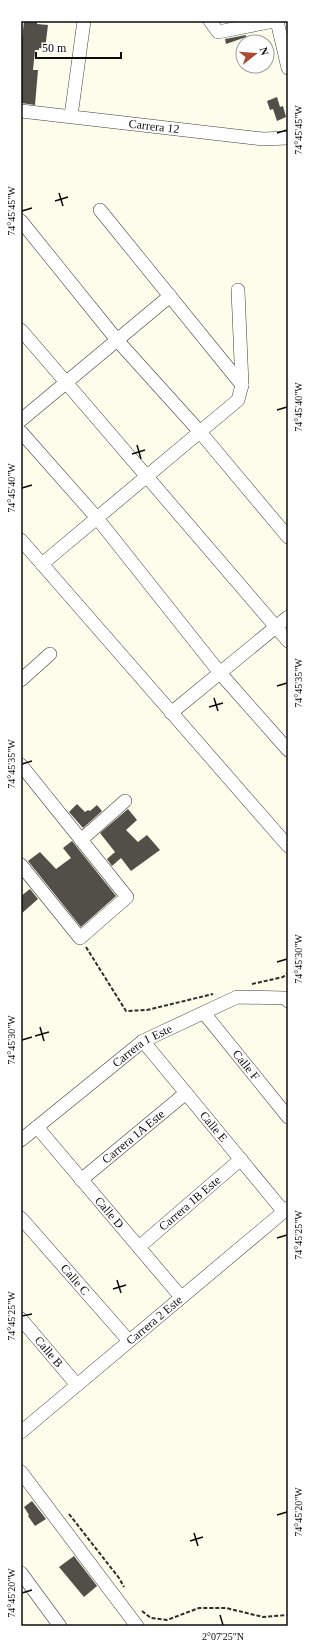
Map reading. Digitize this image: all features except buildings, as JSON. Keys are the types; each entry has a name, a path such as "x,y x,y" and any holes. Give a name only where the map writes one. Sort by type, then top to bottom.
{"street":[{"path":"71,116 84,21"},
{"path":"210,21 218,32 276,21 288,68"},
{"name":"Carrera 12","path":"21,111 263,139 288,138"},
{"path":"100,210 242,385"},
{"path":"21,221 117,340 200,432 288,537"},
{"path":"42,564 238,400 242,385 238,290"},
{"path":"21,420 170,296"},
{"path":"21,330 288,642"},
{"path":"21,432 97,518 220,673 288,750"},
{"path":"21,540 288,846"},
{"path":"172,713 288,617"},
{"path":"21,680 50,654"},
{"path":"21,765 127,897 80,938 21,865"},
{"path":"81,840 125,801"},
{"name":"Carrera 1 Este","path":"21,1140 143,1041 237,997 287,999"},
{"name":"Calle F","path":"204,1013 288,1117"},
{"name":"Calle E","path":"143,1041 241,1159 286,1210"},
{"name":"Carrera 1A Este","path":"81,1180 186,1093"},
{"name":"Calle D","path":"37,1127 181,1298"},
{"name":"Carrera 1B Este","path":"139,1247 241,1159"},
{"name":"Carrera 2 Este","path":"21,1432 286,1210"},
{"name":"Calle C","path":"21,1218 129,1341"},
{"name":"Calle B","path":"21,1319 77,1385"},
{"path":"21,1472 137,1626"},
{"path":"21,1573 60,1626"}],"path":[{"path":"80,938 126,1011 147,1010 215,993"},
{"path":"245,986 283,977 288,973"},
{"path":"65,1508 119,1578 127,1592"},
{"path":"140,1609 151,1618 167,1620 198,1608 226,1608 263,1617 288,1615"}]}
